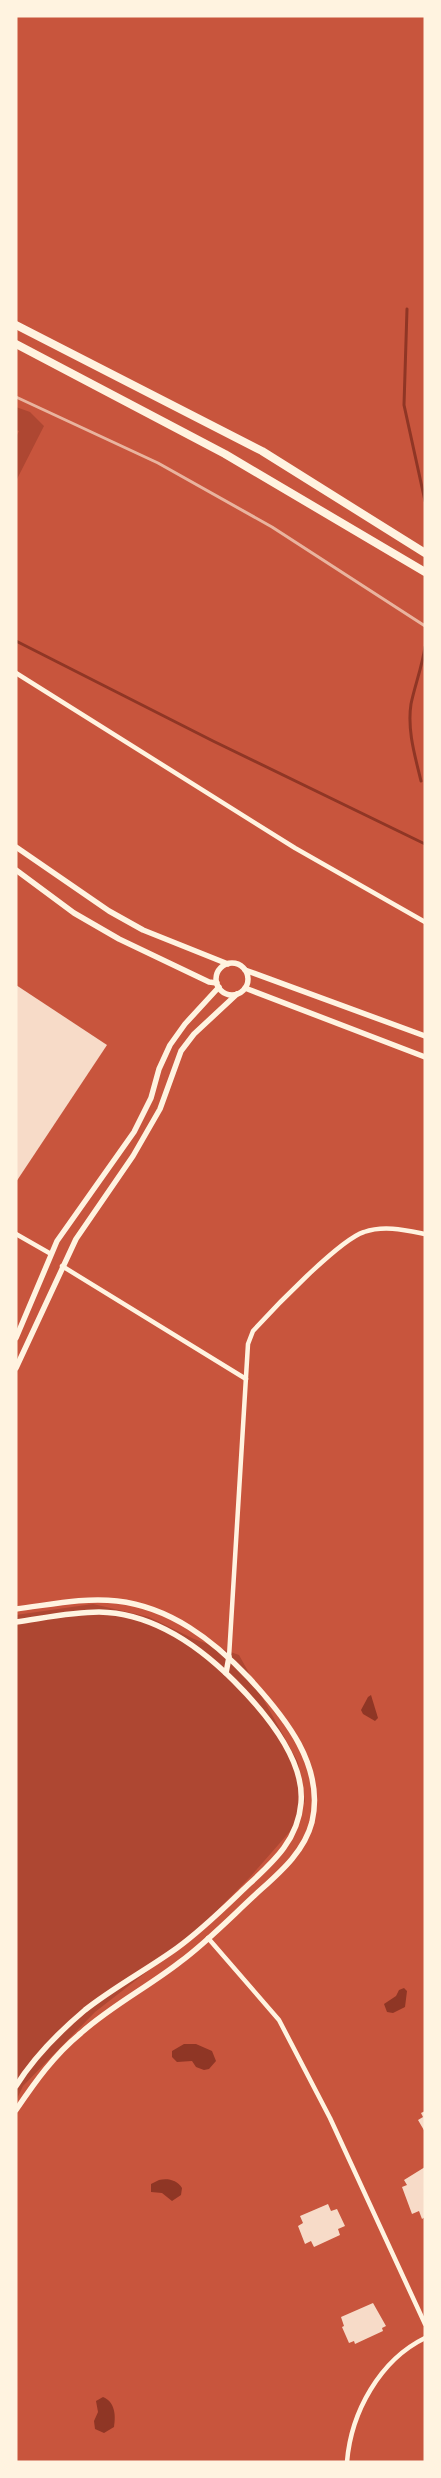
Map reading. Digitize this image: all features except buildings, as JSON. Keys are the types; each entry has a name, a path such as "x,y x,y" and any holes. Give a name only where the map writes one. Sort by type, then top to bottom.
{"main road":[{"path":"16,325 262,452 425,553"},
{"path":"16,344 225,454 425,572"}],"street":[{"path":"16,673 295,848 425,922"},
{"path":"16,848 109,911 134,925 228,964 237,964 245,970 425,1036"},
{"path":"16,870 74,913 119,940 218,985 227,994 237,994"},
{"path":"16,1338 63,1230 134,1132 151,1098 161,1062 170,1045 218,985 220,969 228,964"},
{"path":"16,1368 76,1239 142,1142 164,1101 177,1060 186,1042 245,988 248,979 245,970"},
{"path":"245,988 425,1057"},
{"path":"226,1674 229,1657 248,1344 253,1331 348,1239 374,1229 395,1229 425,1234"},
{"path":"16,1234 51,1254"},
{"path":"62,1266 246,1379"},
{"path":"16,1609 98,1600 134,1604 153,1609 192,1628 214,1643 229,1657 266,1696 290,1730 313,1777 314,1806 307,1837 289,1864 181,1962 81,2032 48,2065 16,2110"},
{"path":"16,1622 99,1612 125,1616 155,1624 187,1641 226,1674 259,1708 278,1734 298,1776 301,1802 296,1826 280,1854 208,1923 179,1946 87,2009 43,2050 16,2086"},
{"path":"200,1928 279,2020 330,2118 425,2324"},
{"path":"348,2462 357,2418 370,2390 390,2362 414,2343 425,2338"}],"shaded area":[{"path":"16,407 30,412 44,426 16,481 16,437 19,431 16,430"},
{"path":"93,1604 149,1617 194,1639 239,1655 298,1762 305,1801 293,1828 251,1876 189,1939 95,2012 23,2086 16,2101 16,1615"},
{"path":"371,1695 378,1718 375,1721 363,1714 361,1710"},
{"path":"404,1988 407,1991 405,2007 393,2013 387,2012 384,2004 396,1996 399,1990"},
{"path":"184,2044 196,2044 212,2051 216,2061 209,2069 204,2070 196,2067 192,2061 177,2062 172,2057 172,2051"},
{"path":"166,2179 178,2183 182,2188 181,2195 172,2201 162,2193 151,2192 151,2184"},
{"path":"103,2397 110,2402 114,2409 115,2418 114,2427 104,2433 95,2429 94,2421 98,2412 96,2401"}],"waterway":[{"path":"407,309 404,405 425,501"},
{"path":"16,641 213,741 425,844"},
{"path":"421,781 412,743 410,714 425,647"}],"railway":[{"path":"16,397 158,463 272,527 425,626"}]}
